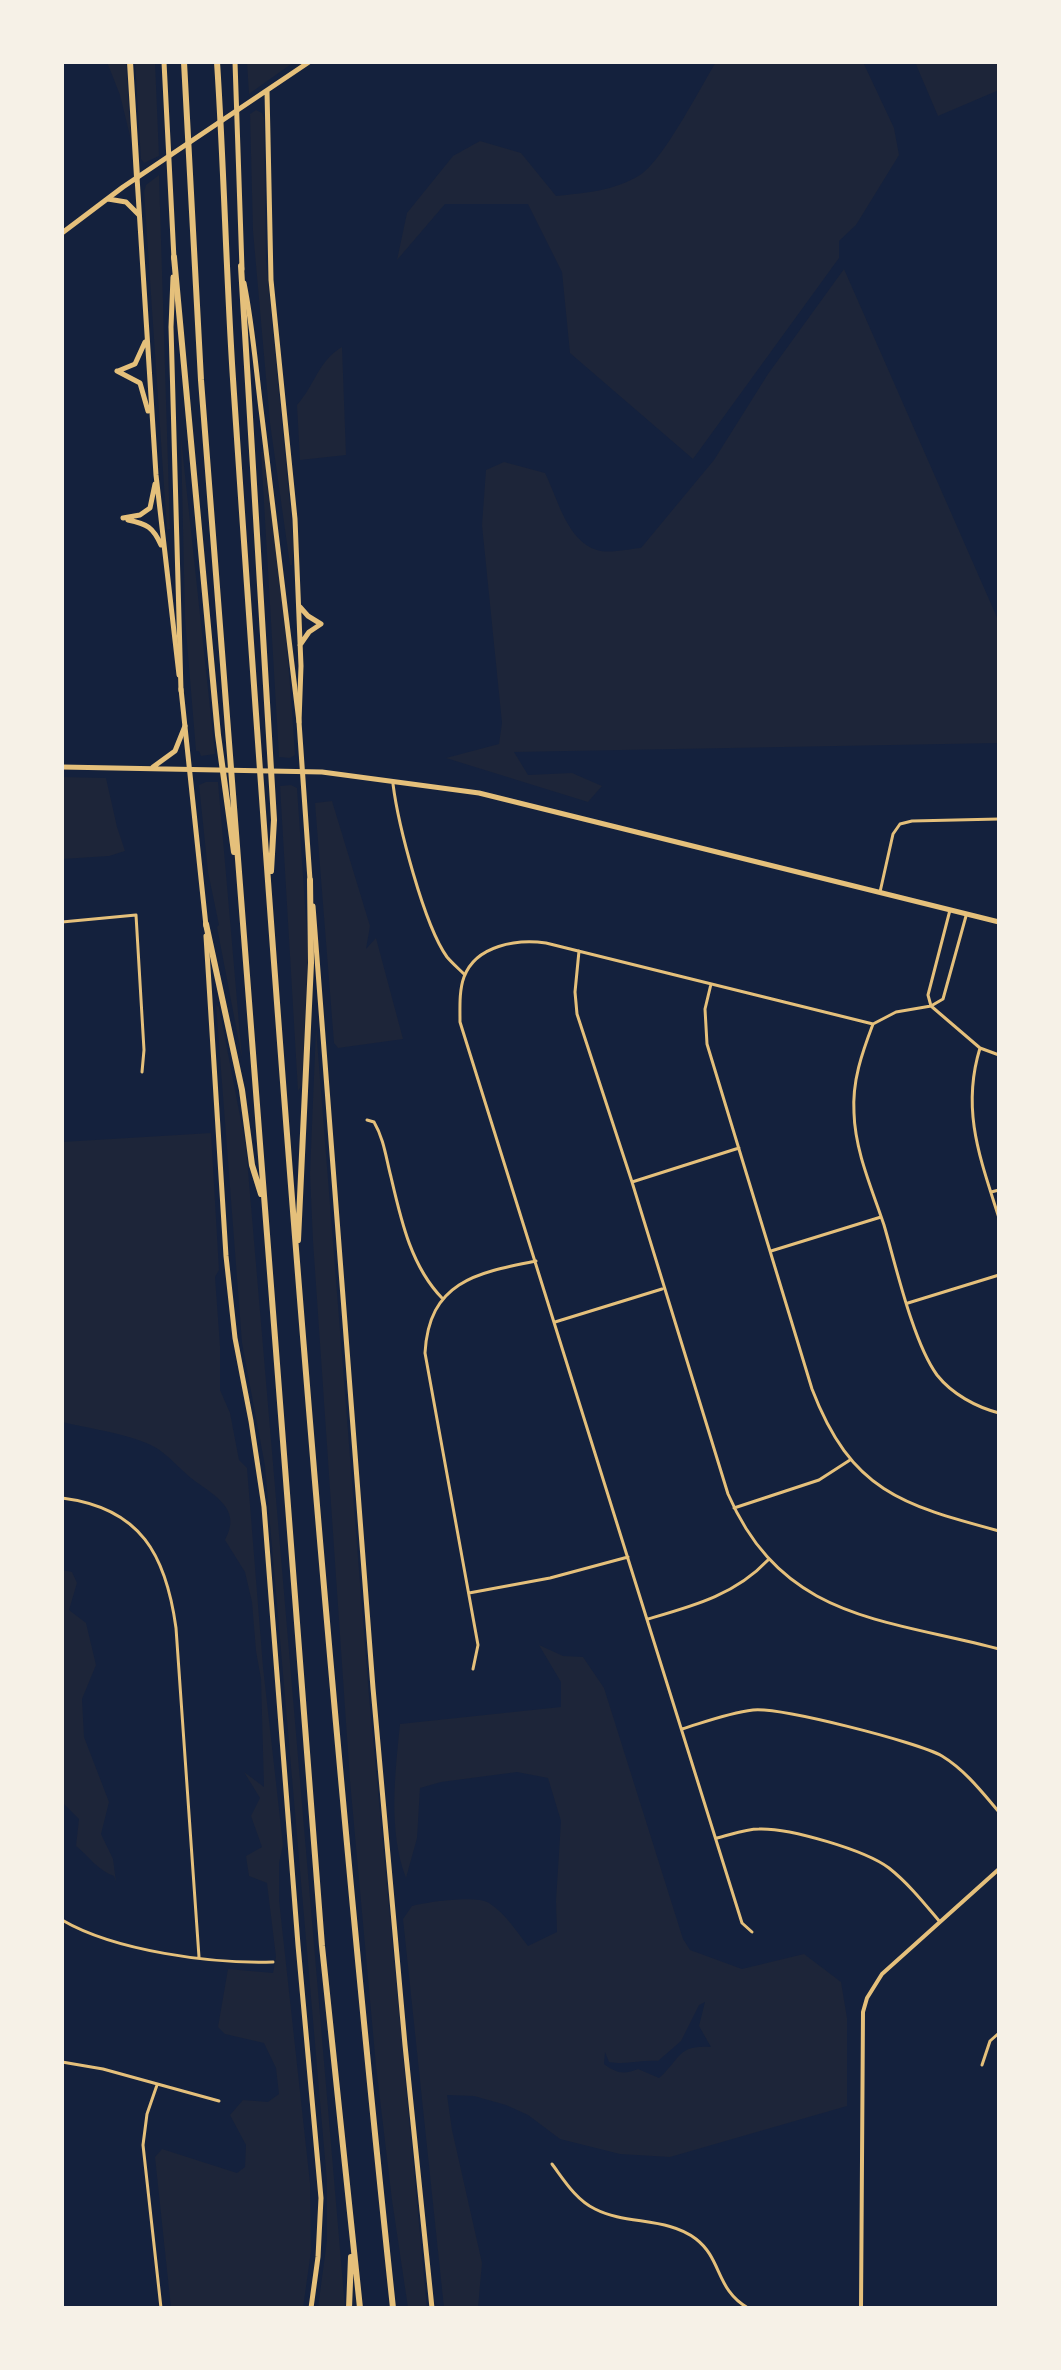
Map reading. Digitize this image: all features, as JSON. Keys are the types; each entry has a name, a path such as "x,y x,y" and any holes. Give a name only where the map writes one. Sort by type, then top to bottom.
{"highway":[{"path":"130,62 137,177"},
{"path":"184,62 201,380 228,735 230,806"},
{"path":"217,62 226,277 297,1259 350,1905 393,2308"},
{"path":"174,257 218,735 241,899 322,1946 360,2308"},
{"path":"241,266 273,806 270,898"},
{"path":"297,1259 311,963 310,880"},
{"path":"206,924 242,1090 252,1165 264,1203"},
{"path":"349,2308 352,2226"}],"main road":[{"path":"164,62 174,257 171,342 181,691"},
{"path":"235,62 241,266 253,330 285,580 299,722 373,1688 403,2030 432,2308"},
{"path":"62,233 137,177 309,62"},
{"path":"267,91 272,293 292,479 299,605 299,722"},
{"path":"137,177 156,475 206,924 226,1256 235,1338 264,1507 321,2198 311,2308"},
{"path":"107,199 126,202 139,215"},
{"path":"146,338 137,362 117,371 140,383 152,425"},
{"path":"156,475 150,508 140,515 123,518 148,525 164,551"},
{"path":"299,605 308,616 321,624 309,632 300,646"},
{"path":"153,767 175,751 185,726"},
{"path":"62,767 302,771 479,793 999,922"}],"street":[{"path":"392,780 396,810 434,933 447,957 465,975"},
{"path":"880,892 893,834 900,824 999,819"},
{"path":"950,910 928,995 931,1006 980,1048 999,1055"},
{"path":"752,1932 742,1923 460,1022 465,975 487,953 504,944 525,940 873,1024 896,1012 931,1006 943,999 966,914"},
{"path":"62,922 136,915 144,1050 142,1072"},
{"path":"579,951 575,992 577,1014 734,1508 743,1525 768,1560 802,1588 837,1607 999,1649"},
{"path":"711,984 705,1009 707,1044 812,1389 826,1423 850,1460 884,1490 939,1515 999,1531"},
{"path":"873,1024 857,1071 853,1110 859,1144 908,1303 926,1356 938,1376 968,1400 999,1413"},
{"path":"980,1048 973,1071 971,1116 974,1136 999,1218"},
{"path":"367,1120 374,1122 381,1135 417,1267 426,1282 442,1298"},
{"path":"632,1182 739,1147"},
{"path":"991,1192 999,1190"},
{"path":"771,1251 881,1217"},
{"path":"473,1669 478,1645 425,1353 426,1334 442,1298 463,1282 536,1261"},
{"path":"908,1303 999,1275"},
{"path":"555,1322 664,1288"},
{"path":"734,1508 819,1480 850,1460"},
{"path":"62,1498 102,1507 125,1520 144,1538 161,1564 171,1592 199,1957"},
{"path":"469,1593 550,1578 628,1557"},
{"path":"648,1619 724,1594 742,1584 768,1560"},
{"path":"682,1729 728,1714 775,1710 878,1736 927,1749 943,1757 958,1768 999,1812"},
{"path":"717,1838 767,1829 858,1851 886,1866 908,1884 940,1922"},
{"path":"861,2308 863,2012 867,1998 882,1974 999,1869"},
{"path":"62,1920 99,1938 228,1962 273,1962"},
{"path":"982,2065 990,2041 999,2033"},
{"path":"62,2062 103,2069 219,2101"},
{"path":"157,2085 147,2114 143,2145 161,2308"},
{"path":"552,2164 579,2199 593,2209 684,2231 699,2241 712,2257 728,2293 748,2308"}],"shaded area":[{"path":"107,62 126,62 131,140 120,95"},
{"path":"135,62 155,62 159,156 144,163 141,159"},
{"path":"247,62 294,62 249,94"},
{"path":"716,62 863,62 894,128 899,155 856,225 839,241 839,258 693,459 570,353 562,272 528,204 445,204 397,260 407,213 453,156 480,141 521,153 556,196 620,185 640,175 659,155"},
{"path":"915,62 999,62 999,90 938,116"},
{"path":"256,110 264,118 266,261 294,546 292,565 270,423 253,231 250,114"},
{"path":"159,175 170,529 167,530 144,192 146,185"},
{"path":"844,269 999,622 999,743 514,752 528,775 572,773 602,786 588,802 446,758 499,744 502,723 482,525 486,470 504,462 545,473 565,518 578,538 597,550 607,552 641,548 714,460 768,374"},
{"path":"342,347 346,455 300,460 297,405 327,359"},
{"path":"181,438 215,754 201,756 196,751 185,619"},
{"path":"261,452 264,452 286,641 295,755 290,758 279,757"},
{"path":"62,777 106,778 125,851 109,856 62,859"},
{"path":"218,782 242,1058 208,872 199,785"},
{"path":"280,786 297,788 308,949 302,1085 298,1091"},
{"path":"332,801 370,926 366,949 376,938 403,1039 338,1048 334,1043 315,803"},
{"path":"216,1005 219,1007 246,1147 345,2308 318,2308 327,2240 327,2182 265,1466 242,1343"},
{"path":"316,1028 369,1696 427,2308 408,2308 392,2200 376,2066 350,1781 313,1241 310,1174"},
{"path":"211,1133 219,1270 215,1277 220,1390 230,1413 239,1460 247,1468 263,1667 283,1845 279,1863 279,1900 310,2183 311,2251 303,2308 171,2308 155,2157 162,2149 237,2173 245,2167 246,2145 230,2115 243,2100 268,2102 279,2094 276,2068 264,2043 225,2034 218,2027 228,1969 273,1973 276,1957 267,1883 249,1876 246,1856 262,1847 251,1816 260,1798 244,1772 264,1787 261,1679 252,1602 245,1572 225,1540 230,1519 223,1503 167,1456 137,1439 62,1422 62,1142"},
{"path":"62,1570 72,1572 77,1583 69,1610 86,1623 96,1665 82,1699 84,1737 109,1802 101,1834 113,1859 116,1882 114,1876 98,1867 76,1846 79,1819 62,1802"},
{"path":"539,1645 563,1656 583,1657 604,1688 683,1939 690,1950 742,1969 804,1954 841,1982 847,2018 847,2106 670,2157 620,2154 560,2139 528,2115 506,2105 474,2096 447,2095 482,2263 478,2308 444,2308 403,1919 412,1906 463,1899 482,1901 495,1907 528,1946 557,1932 561,1821 548,1778 517,1772 441,1782 420,1788 417,1838 406,1878 400,1860 395,1822 400,1724 561,1707 561,1682","holes":["705,2002 699,2026 711,2047 685,2051 659,2078 638,2069 620,2072 604,2064 605,2052 609,2062 658,2061 681,2041 699,2005"]}]}
